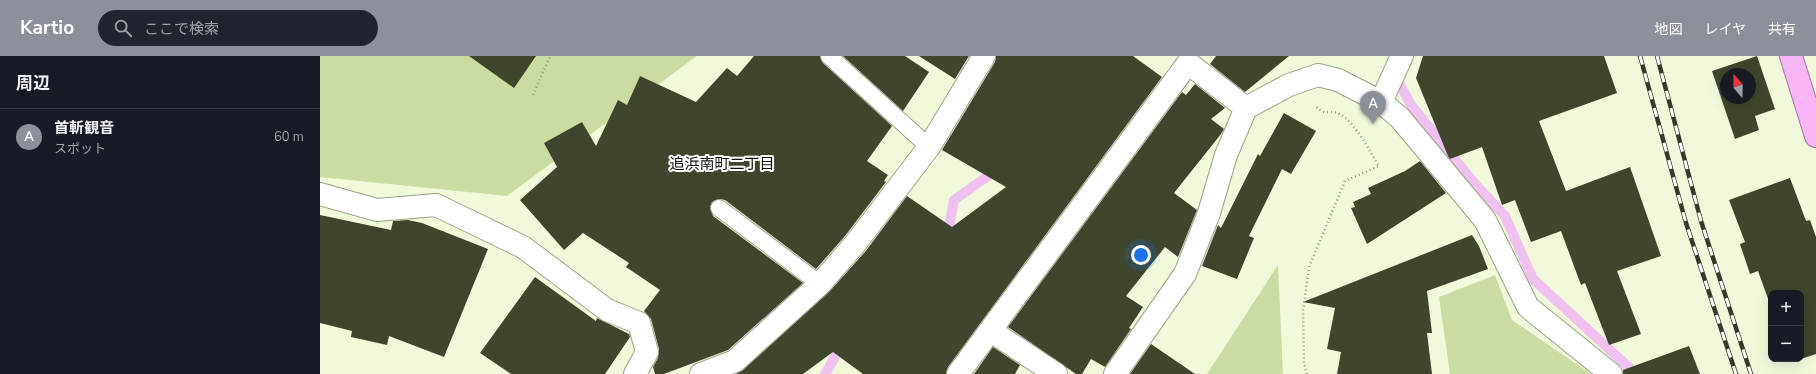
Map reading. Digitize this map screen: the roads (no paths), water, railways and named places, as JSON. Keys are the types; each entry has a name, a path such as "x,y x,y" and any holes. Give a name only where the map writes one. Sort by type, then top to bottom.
{"highway":[{"path":"1791,56 1816,136"}],"street":[{"path":"701,374 735,361 820,284 855,244 929,147 984,56"},
{"path":"1380,102 1402,56"},
{"path":"958,374 1189,60 1246,108"},
{"path":"1115,374 1185,274 1209,213 1226,156 1246,108 1289,85 1318,75 1338,80 1380,102 1400,118 1485,220 1528,307 1611,374"},
{"path":"320,194 377,210 436,205 523,247 608,310 638,323 647,352 635,374"},
{"path":"991,331 1056,374"}],"lane":[{"path":"829,56 929,147"},
{"path":"719,208 820,284"}],"waterway":[{"path":"1394,74 1411,105 1474,183 1505,216 1533,279 1636,374"},
{"path":"947,238 954,200 998,169"},
{"path":"825,374 843,343"}],"railway":[{"path":"1640,56 1686,223 1736,374"},
{"path":"1657,56 1701,221 1751,374"}],"place":[{"name":"首斬観音","path":"1373,124"}],"district":[{"name":"追浜南町二丁目","path":"722,164"}]}
